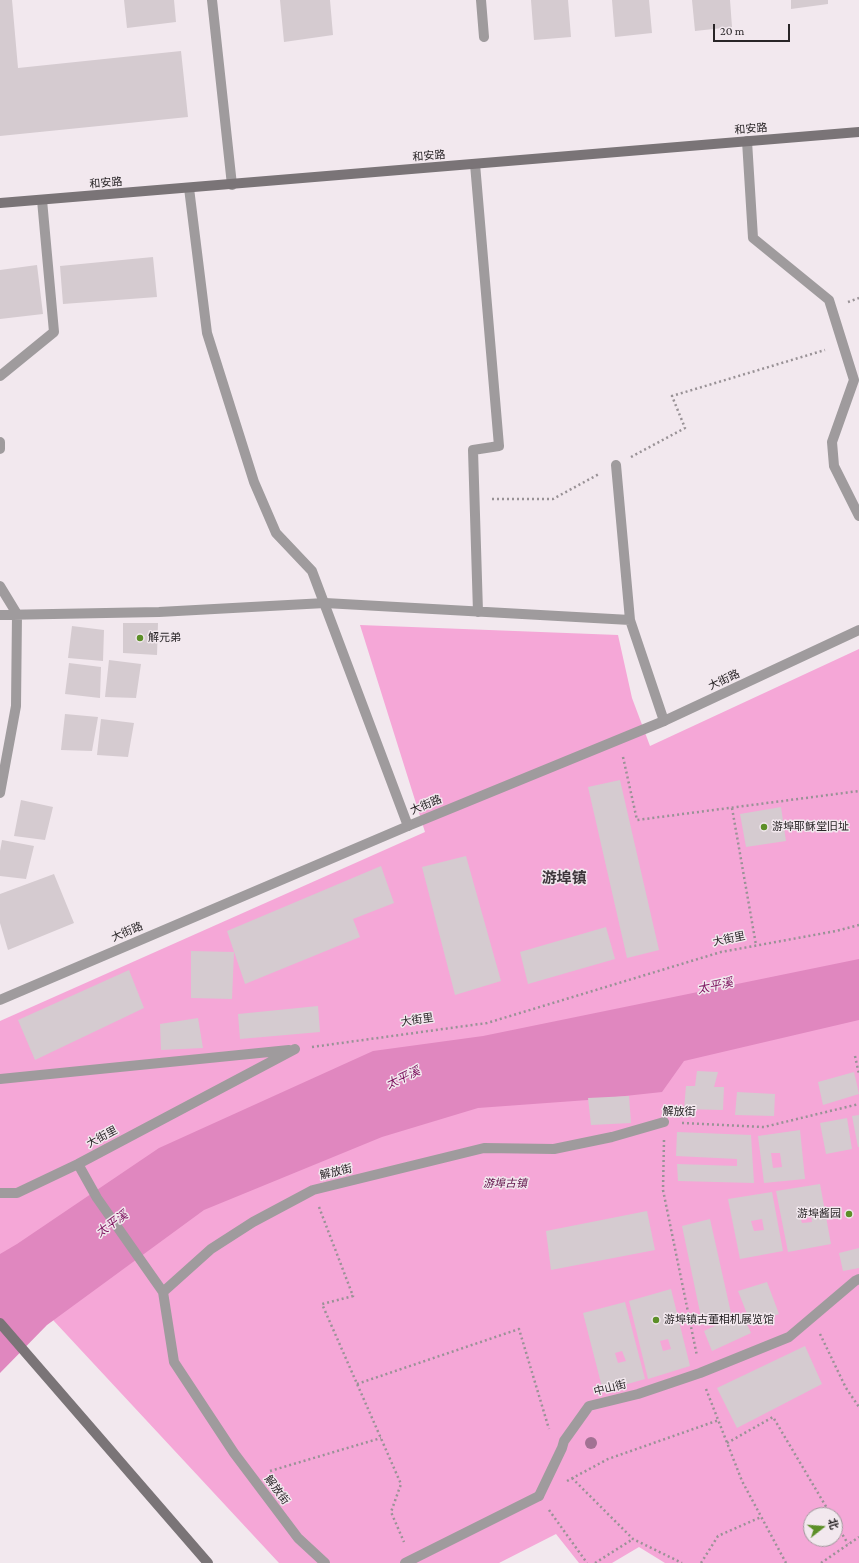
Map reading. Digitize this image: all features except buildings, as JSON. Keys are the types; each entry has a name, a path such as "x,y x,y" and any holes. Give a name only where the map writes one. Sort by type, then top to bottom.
{"main road":[{"name":"和安路","path":"0,203 859,132"},
{"path":"0,1323 208,1563"}],"street":[{"path":"212,0 232,185"},
{"path":"481,0 484,38"},
{"path":"747,141 753,238 829,300 854,380 832,442 834,466 859,516"},
{"path":"475,164 499,446 474,450 478,612"},
{"path":"189,188 207,333 254,482 276,533 312,571 408,826"},
{"path":"0,376 54,332 42,200"},
{"path":"0,442 0,449"},
{"path":"616,465 630,620 664,721"},
{"path":"0,586 17,614 16,706 4,754 0,793"},
{"path":"0,615 159,612 325,603 630,620"},
{"name":"大街路","path":"0,1000 408,826 664,721 859,630"},
{"path":"0,1079 295,1049"},
{"name":"大街里","path":"0,1193 17,1193 78,1164 295,1049"},
{"name":"解放街","path":"324,1563 298,1538 251,1476 234,1453 174,1362 163,1292 211,1249 253,1222 313,1190 484,1148 554,1149 612,1137 664,1122"},
{"path":"78,1164 97,1198 163,1292"},
{"name":"中山街","path":"539,1496 564,1442 589,1406 638,1394 700,1373 789,1337 859,1279"},
{"path":"409,1561 539,1496"}],"path":[{"path":"475,499 553,499 685,428 672,396 843,344"},
{"path":"619,739 637,820 859,791"},
{"path":"732,808 756,946"},
{"name":"大街里","path":"295,1049 487,1023 721,952 836,931 859,925"},
{"path":"855,1056 859,1074"},
{"name":"解放街","path":"664,1122 764,1127 859,1104"},
{"path":"664,1122 663,1190 700,1373 742,1481 786,1563"},
{"path":"313,1190 353,1296 322,1304 401,1484 391,1512 409,1561"},
{"path":"812,1317 846,1388 859,1407"},
{"path":"357,1384 519,1329 550,1432 562,1448"},
{"path":"727,1442 773,1417 826,1507"},
{"path":"566,1482 608,1459 718,1420"},
{"path":"251,1476 381,1438"},
{"path":"572,1478 633,1539 682,1563"},
{"path":"539,1496 587,1563"},
{"path":"700,1563 718,1536 761,1517"},
{"path":"843,1536 848,1544"},
{"path":"822,1563 859,1537"},
{"path":"595,1563 633,1539"}],"green space":[{"name":"游埠古镇","path":"360,625 618,635 632,698 650,746 859,649 859,1563 665,1563 639,1547 612,1563 579,1563 556,1534 499,1563 279,1563 0,1263 0,1021 425,832"}],"shaded area":[{"path":"859,959 859,1020 684,1061 662,1092 588,1100 478,1108 382,1137 204,1210 47,1325 0,1373 0,1254 159,1148 373,1051 483,1036"}],"place":[{"name":"解元弟","path":"140,638"},
{"name":"游埠耶稣堂旧址","path":"764,827"},
{"name":"游埠酱园","path":"849,1214"},
{"name":"游埠镇古董相机展览馆","path":"656,1320"}],"district":[{"name":"游埠镇","path":"564,878"}],"water label":[{"name":"太平溪","path":"715,986"},
{"name":"太平溪","path":"403,1078"},
{"name":"太平溪","path":"112,1224"}]}
